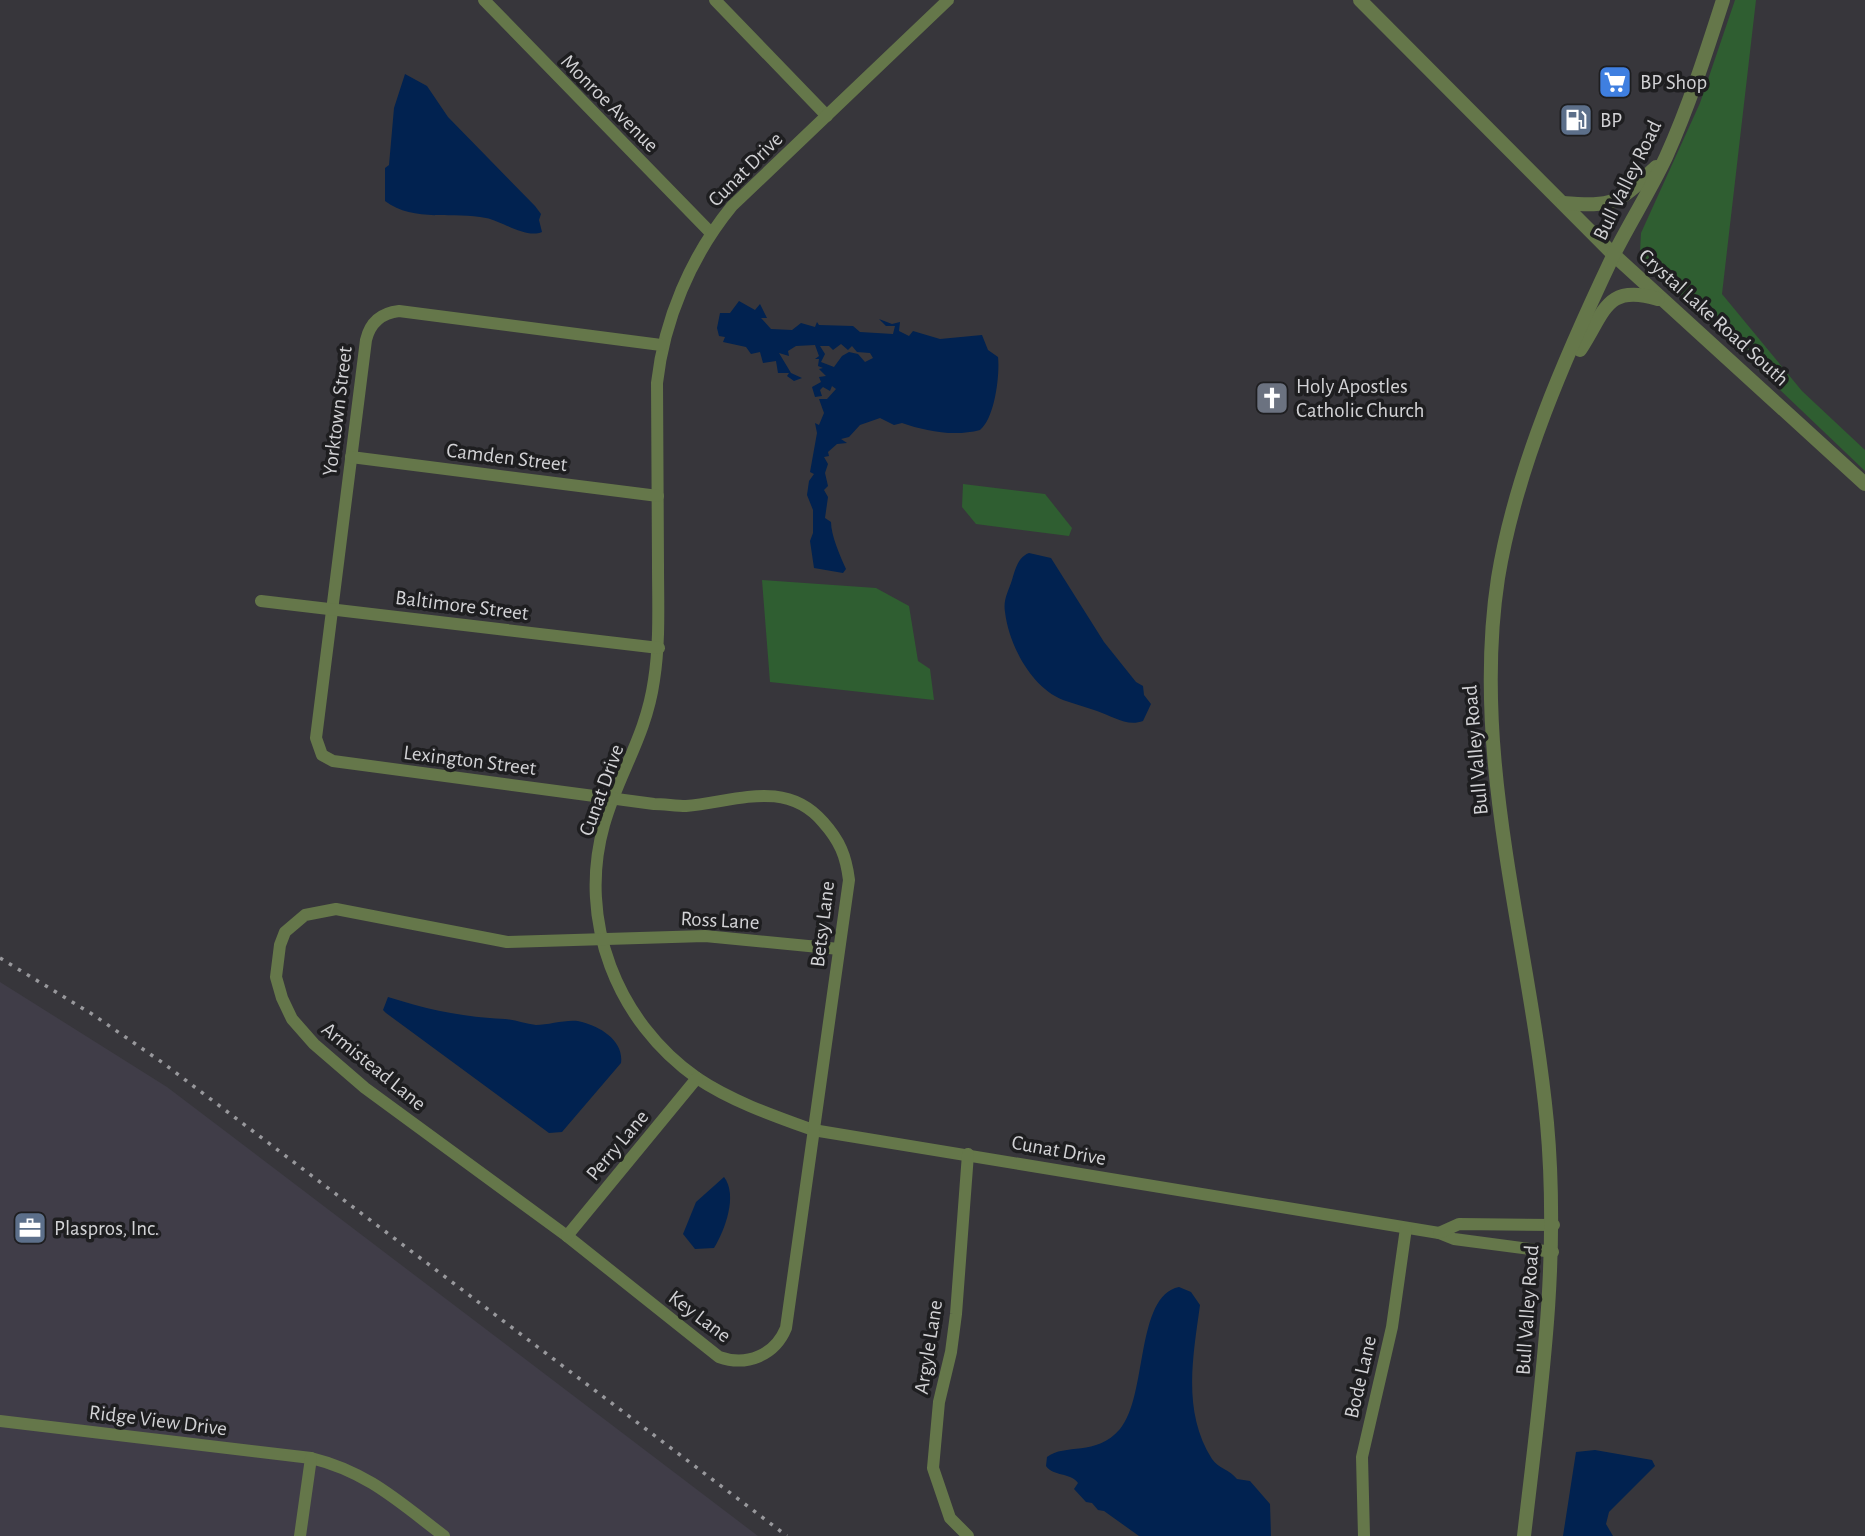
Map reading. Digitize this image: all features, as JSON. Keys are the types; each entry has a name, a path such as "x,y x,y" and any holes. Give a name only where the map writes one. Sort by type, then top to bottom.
{"street":[{"name":"Monroe Avenue","path":"484,0 710,232"},
{"path":"715,0 827,116"},
{"name":"Cunat Drive","path":"948,0 732,206 710,232 682,291 661,345 656,383 659,648 650,707 603,825 596,870 599,939 606,961 634,1013 668,1053 698,1078 759,1110 813,1130 1439,1233 1454,1239 1553,1252"},
{"name":"Crystal Lake Road South","path":"1360,0 1614,255 1865,484"},
{"name":"Bull Valley Road","path":"1524,1536 1544,1376 1554,1225 1547,1121 1496,775 1489,671 1499,576 1527,465 1557,383 1614,255 1665,159 1704,62 1723,0"},
{"path":"1563,203 1601,206 1619,201 1665,159"},
{"path":"1557,383 1612,300 1622,293 1630,292 1665,301"},
{"name":"Yorktown Street","path":"322,755 315,729 366,340 375,320 389,312 661,345"},
{"name":"Camden Street","path":"351,457 658,496"},
{"name":"Baltimore Street","path":"261,601 659,648"},
{"name":"Lexington Street","path":"322,755 346,763 615,797"},
{"name":"Betsy Lane","path":"615,797 686,806 764,794 793,799 817,815 837,838 846,856 849,880 813,1130"},
{"name":"Armistead Lane","path":"567,1236 365,1088 314,1044 285,1006 276,977 277,960 285,932 294,923 305,915 336,909 507,942 599,939"},
{"name":"Ross Lane","path":"599,939 705,936 839,949"},
{"name":"Perry Lane","path":"567,1236 698,1078"},
{"name":"Key Lane","path":"567,1236 719,1357 738,1361 768,1353 780,1342 786,1328 813,1130"},
{"name":"Argyle Lane","path":"968,1154 956,1314 951,1352 939,1402 933,1468 950,1518 968,1536"},
{"name":"Cunat Drive","path":"1439,1233 1459,1224 1554,1225"},
{"name":"Bode Lane","path":"1364,1536 1362,1457 1392,1327 1406,1228"},
{"name":"Ridge View Drive","path":"0,1421 312,1458 366,1477 444,1536"},
{"path":"300,1536 312,1458"}],"shaded area":[{"path":"0,982 167,1087 758,1536 0,1536"}],"green space":[{"path":"1735,0 1756,0 1722,294 1802,391 1865,450 1865,471 1652,268 1640,252 1641,233 1700,103"},
{"path":"963,484 1045,494 1072,528 1069,536 976,524 962,507"},
{"path":"762,580 876,588 909,606 918,661 930,669 934,700 770,682"}],"water":[{"path":"405,74 427,86 448,117 535,206 541,214 539,220 542,232 529,233 474,216 409,212 385,201 385,168 389,165 394,108"},
{"path":"739,301 755,310 760,304 767,318 761,318 771,329 792,330 801,323 815,327 817,322 819,325 853,326 860,332 893,334 895,326 886,326 879,319 892,324 900,322 899,331 909,336 913,331 940,339 982,335 988,350 998,357 993,406 980,430 940,432 902,423 894,425 880,418 860,425 849,437 841,439 847,443 837,444 828,452 829,456 824,457 828,464 825,473 828,486 824,490 828,497 825,518 831,522 834,539 846,569 843,573 814,568 810,541 813,533 813,510 807,495 809,481 814,474 810,472 817,433 815,423 819,425 824,413 819,399 827,399 836,389 832,386 830,391 823,387 820,390 822,396 815,397 812,387 821,382 819,377 826,376 819,369 823,368 818,366 819,359 815,359 819,356 815,345 796,346 788,351 789,356 779,353 791,373 802,378 794,381 787,376 789,373 778,373 776,361 763,363 760,352 751,354 746,347 723,342 725,337 719,336 717,328 720,313 730,313","holes":["841,344 848,350 852,346 857,352 870,353 873,358 865,362 858,354 849,352 842,356 834,367 821,362 825,354 820,346 829,346 833,350"]},
{"path":"1029,553 1051,558 1104,642 1136,682 1143,686 1144,695 1151,704 1143,721 1125,722 1063,700 1041,685 1024,664 1011,638 1005,604 1017,564"},
{"path":"388,997 474,1017 542,1025 582,1022 597,1027 610,1036 619,1048 621,1063 562,1132 549,1133 386,1013 383,1010"},
{"path":"724,1177 728,1184 730,1203 722,1232 714,1248 695,1249 683,1234 696,1202"},
{"path":"1179,1287 1191,1292 1200,1305 1192,1384 1196,1422 1203,1441 1215,1462 1237,1479 1250,1481 1270,1504 1271,1536 1139,1536 1104,1511 1098,1510 1092,1503 1086,1502 1074,1489 1078,1483 1075,1480 1053,1472 1046,1466 1047,1457 1054,1453 1101,1443 1120,1429 1129,1414 1135,1394 1148,1327 1155,1308 1165,1294"},
{"path":"1595,1450 1652,1460 1655,1466 1609,1512 1606,1524 1613,1536 1563,1536 1576,1452"}],"railway":[{"path":"0,958 92,1014 163,1063 787,1536"}],"place":[{"name":"BP Shop","path":"1615,82"},
{"name":"BP","path":"1576,120"},
{"name":"Holy Apostles Catholic Church","path":"1272,398"},
{"name":"Plaspros, Inc.","path":"30,1228"}]}
